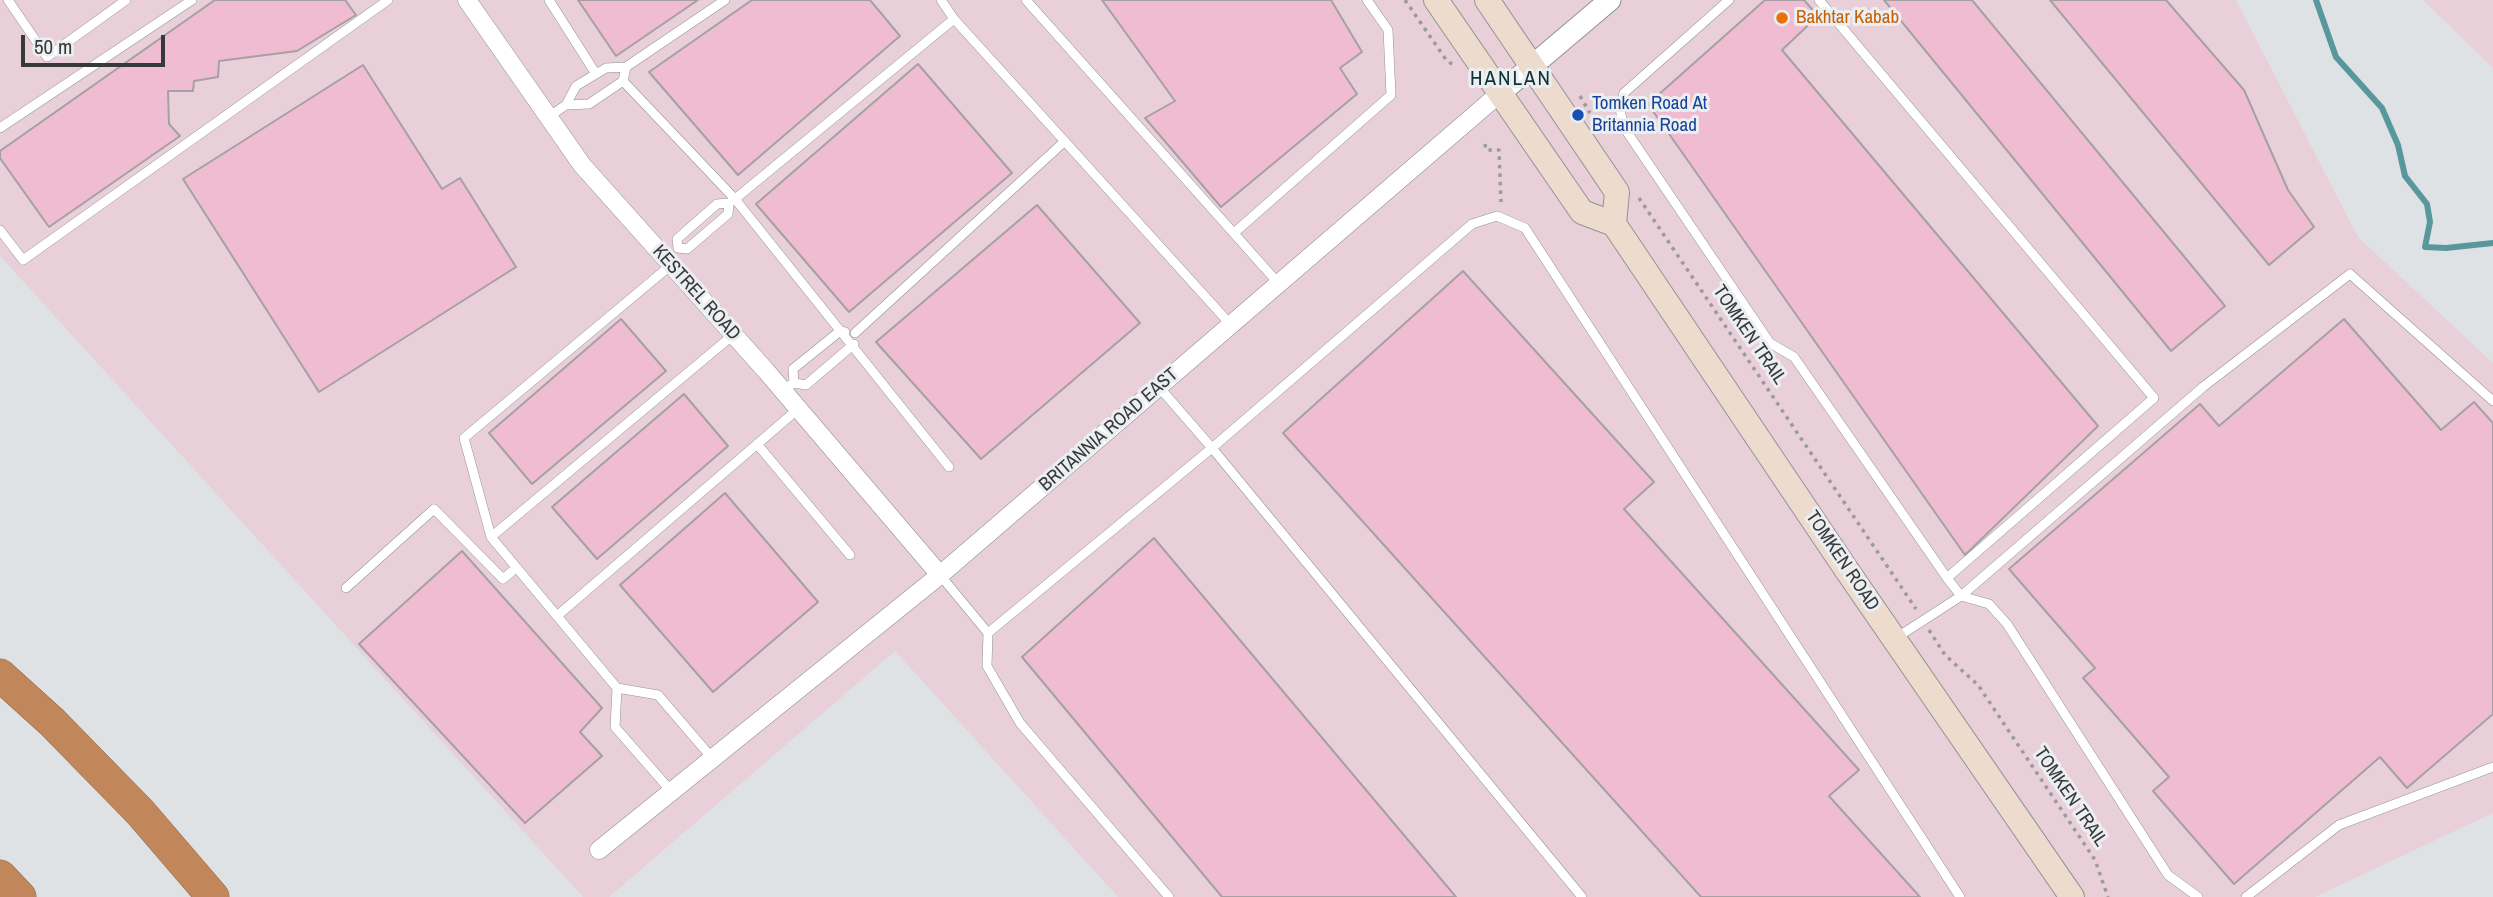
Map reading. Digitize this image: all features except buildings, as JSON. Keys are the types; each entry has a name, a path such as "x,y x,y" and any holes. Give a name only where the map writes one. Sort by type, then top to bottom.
{"highway":[{"path":"0,675 52,722 140,812 213,897"},
{"path":"0,876 20,897"}],"main road":[{"path":"1436,0 1581,212 1614,224 1617,192 1488,0"},
{"name":"TOMKEN ROAD","path":"1614,224 2072,897"}],"street":[{"name":"BRITANNIA ROAD EAST","path":"599,850 940,575 1610,0"},
{"name":"KESTREL ROAD","path":"473,4 582,164 671,257 733,334 788,386 798,409 940,575"}],"lane":[{"path":"8,0 47,57 126,0"},
{"path":"0,128 192,0"},
{"path":"0,230 23,260 388,0"},
{"path":"549,0 596,74"},
{"path":"548,117 566,105 576,86 606,68 626,67 725,0"},
{"path":"941,0 954,19 1231,325"},
{"path":"1234,233 1391,95 1388,30 1367,0"},
{"path":"1729,0 1624,93 1620,108 1623,126 1770,343 1794,357 1961,596 1989,604 2007,624 2168,875 2198,897"},
{"path":"1819,0 2154,398 1947,578"},
{"path":"1027,1 1279,284"},
{"path":"671,257 677,239 717,204 732,201 954,19"},
{"path":"566,105 589,104 623,81 626,67"},
{"path":"623,81 732,201 841,331 949,467"},
{"path":"855,333 841,331 793,369 788,386 806,385 852,346 855,333 1065,141"},
{"path":"712,758 657,695 617,688 491,537 464,438 671,257 687,249 728,214 732,201"},
{"path":"988,634 1212,448 1472,224 1497,216 1525,228 1960,897"},
{"path":"1894,639 1961,596 2203,387 2350,274 2493,401"},
{"path":"491,537 733,334"},
{"path":"1159,387 1582,897"},
{"path":"557,616 798,409"},
{"path":"757,444 850,555"},
{"path":"346,588 434,509 503,579 516,568"},
{"path":"940,575 988,634 987,666 1020,723 1169,897"},
{"path":"617,688 615,727 671,791"},
{"path":"2246,897 2339,825 2493,767"}],"path":[{"path":"1405,0 1447,61 1456,67"},
{"path":"1575,88 1589,108 1591,120"},
{"path":"1485,144 1486,150 1499,150 1501,204 1497,216"},
{"name":"TOMKEN TRAIL","path":"1639,198 1907,595"},
{"name":"TOMKEN TRAIL","path":"1945,655 1978,685 2095,860 2108,897"}],"shaded area":[{"path":"0,0 2236,0 2358,237 2493,363 2493,813 2315,897 1118,897 895,651 609,897 583,897 0,256"},
{"path":"2423,0 2493,0 2493,68"}],"waterway":[{"path":"2316,0 2336,57 2382,108 2398,145 2405,176 2427,204 2430,222 2425,247 2446,248 2493,243"}],"place":[{"name":"Bakhtar Kabab","path":"1782,18"},
{"name":"Tomken Road At Britannia Road","path":"1578,115"}],"district":[{"name":"HANLAN","path":"1511,79"}]}
